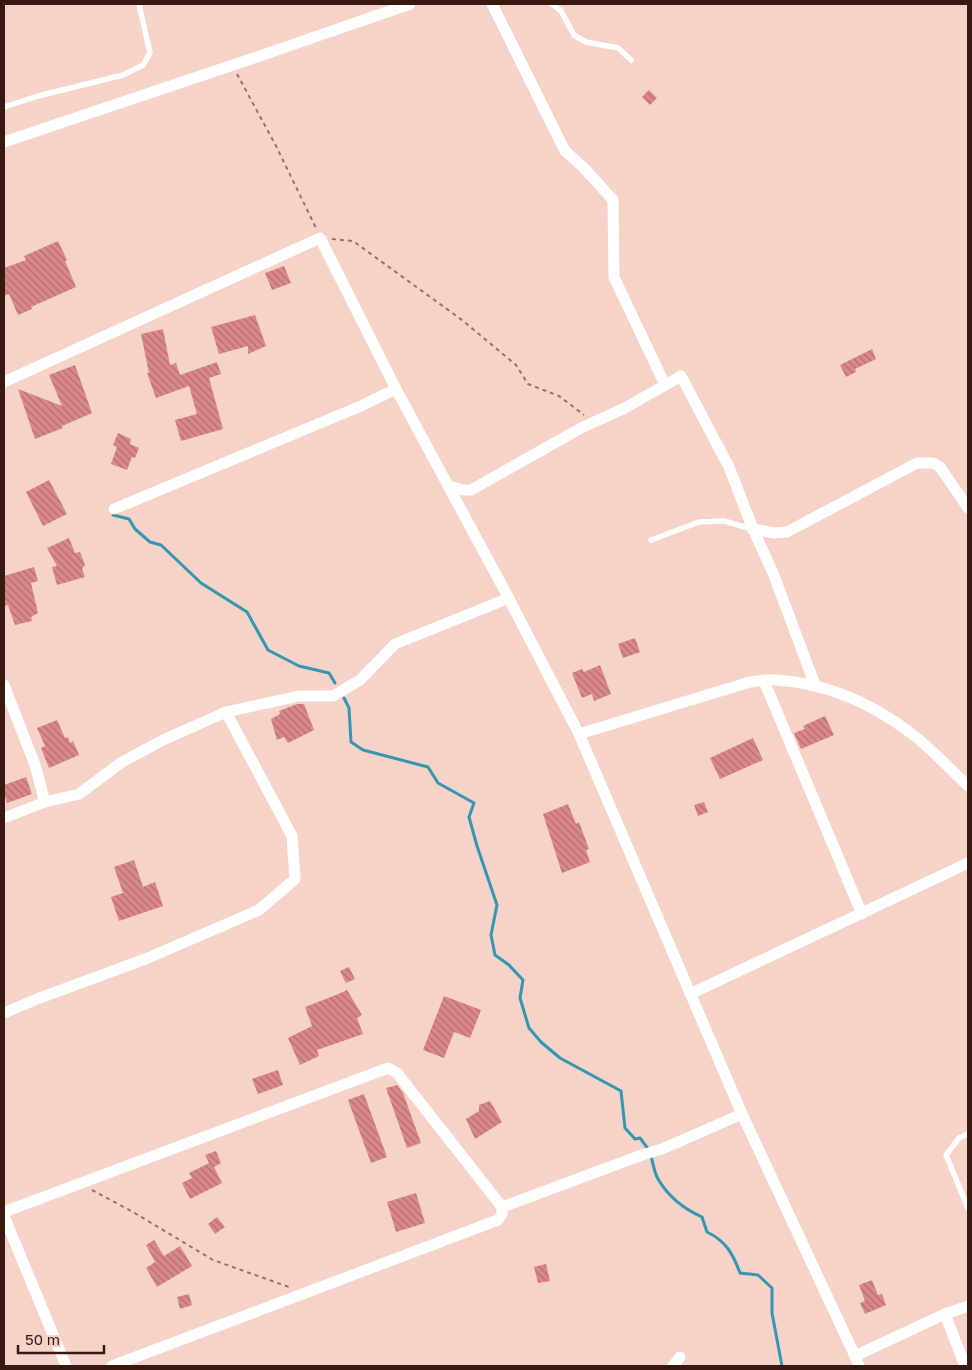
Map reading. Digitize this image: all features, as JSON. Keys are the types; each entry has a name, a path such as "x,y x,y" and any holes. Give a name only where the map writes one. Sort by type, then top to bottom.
{"street":[{"path":"4,142 410,4"},
{"path":"492,4 565,151 613,200 614,278 665,385"},
{"path":"4,382 320,238 396,389 509,598 579,734 742,1114 857,1361 945,1314 968,1306"},
{"path":"449,486 471,490 581,428 625,408 681,376 729,467 753,529 773,573 815,685"},
{"path":"114,509 361,406 396,389"},
{"path":"753,529 774,533 787,532 917,463 933,463 940,467 968,508"},
{"path":"4,818 45,802 79,794 122,762 164,740 226,712 299,696 332,696 360,680 395,644 509,598"},
{"path":"579,734 750,682 775,680 815,685 847,696 885,714 913,735 968,786"},
{"path":"764,681 862,914"},
{"path":"4,685 35,765 45,802"},
{"path":"4,1013 148,958 259,910 295,879 292,836 226,712"},
{"path":"690,994 968,863"},
{"path":"4,1212 388,1068 397,1073 502,1207 502,1214 498,1220 112,1366"},
{"path":"502,1207 662,1149 742,1114"},
{"path":"4,1216 66,1366"},
{"path":"945,1314 964,1366"}],"lane":[{"path":"4,107 38,96 123,75 143,65 150,53 139,4"},
{"path":"552,4 561,11 574,35 586,42 618,48 631,60"},
{"path":"651,540 699,522 724,521 753,529"},
{"path":"968,1134 959,1138 946,1155 968,1208"}],"path":[{"path":"232,65 276,146 320,238 353,241 462,320 516,365 528,384 559,396 594,422"},
{"path":"79,1183 133,1212 213,1260 260,1278 306,1292"}],"building":[{"path":"649,90 657,98 650,105 642,97"},
{"path":"58,241 76,287 31,307 32,309 18,315 9,294 4,296 4,268 26,260 24,256"},
{"path":"284,266 291,283 272,290 265,273"},
{"path":"255,315 266,346 248,354 248,346 219,354 211,327"},
{"path":"163,329 170,365 176,363 180,375 217,362 221,374 209,378 223,429 181,441 175,420 197,414 189,386 156,398 147,373 149,373 141,334"},
{"path":"872,349 876,359 855,369 856,372 846,377 840,365"},
{"path":"75,365 92,413 62,426 63,428 35,439 18,389 62,406 49,375"},
{"path":"118,433 131,439 130,444 139,448 135,458 132,457 127,470 111,464 117,447 113,445"},
{"path":"49,480 67,514 43,526 26,492"},
{"path":"69,538 75,553 80,552 85,565 82,569 85,577 57,585 52,567 57,566 47,548"},
{"path":"34,567 38,581 31,583 38,613 31,617 32,621 15,625 8,605 4,606 4,576"},
{"path":"635,638 640,652 623,658 618,644"},
{"path":"600,665 611,694 594,701 592,694 582,698 572,673 582,669 584,672"},
{"path":"297,704 304,704 314,730 288,743 284,737 277,740 271,719 280,714 279,711"},
{"path":"825,716 834,735 801,749 794,733 805,729 803,726"},
{"path":"57,720 65,738 68,737 70,743 73,741 79,755 49,768 41,748 45,746 37,728"},
{"path":"753,738 763,760 720,779 710,758"},
{"path":"26,777 32,794 7,803 4,785"},
{"path":"704,802 708,812 698,816 694,805"},
{"path":"568,804 576,824 579,822 589,849 586,850 590,862 562,873 543,814"},
{"path":"134,860 143,887 155,882 163,906 119,921 111,897 123,893 114,867"},
{"path":"349,967 355,979 346,983 340,971"},
{"path":"347,990 362,1015 357,1018 363,1034 317,1050 319,1056 300,1065 288,1038 312,1026 305,1007"},
{"path":"444,996 481,1010 470,1038 454,1032 444,1058 423,1050"},
{"path":"278,1070 283,1085 258,1094 252,1079"},
{"path":"397,1085 403,1093 421,1143 407,1148 386,1088"},
{"path":"364,1094 387,1157 371,1163 348,1100"},
{"path":"490,1101 502,1122 475,1139 466,1119 479,1111 479,1105"},
{"path":"216,1151 221,1163 214,1167 222,1183 190,1199 182,1183 192,1178 189,1173 209,1163 205,1155"},
{"path":"416,1193 425,1223 396,1232 387,1202"},
{"path":"217,1217 225,1227 215,1234 208,1224"},
{"path":"154,1240 164,1256 180,1246 192,1266 157,1287 146,1268 155,1262 146,1245"},
{"path":"546,1264 550,1281 538,1283 534,1267"},
{"path":"872,1280 878,1295 882,1294 886,1305 865,1314 860,1303 865,1301 859,1285"},
{"path":"189,1294 192,1305 180,1309 177,1297"}],"waterway":[{"path":"113,515 129,519 135,529 150,542 161,545 201,583 247,612 268,650 299,666 329,673 335,683"},
{"path":"344,698 349,708 351,742 363,750 428,767 438,783 474,803 469,817 497,905 491,935 495,955 509,965 523,980 520,998 529,1028 541,1042 560,1058 621,1091 625,1128 635,1139 640,1138 649,1150"},
{"path":"651,1156 658,1179 662,1185 677,1201 702,1217 707,1232 724,1244 735,1260 740,1273 758,1275 772,1288 772,1313 782,1366"}]}
